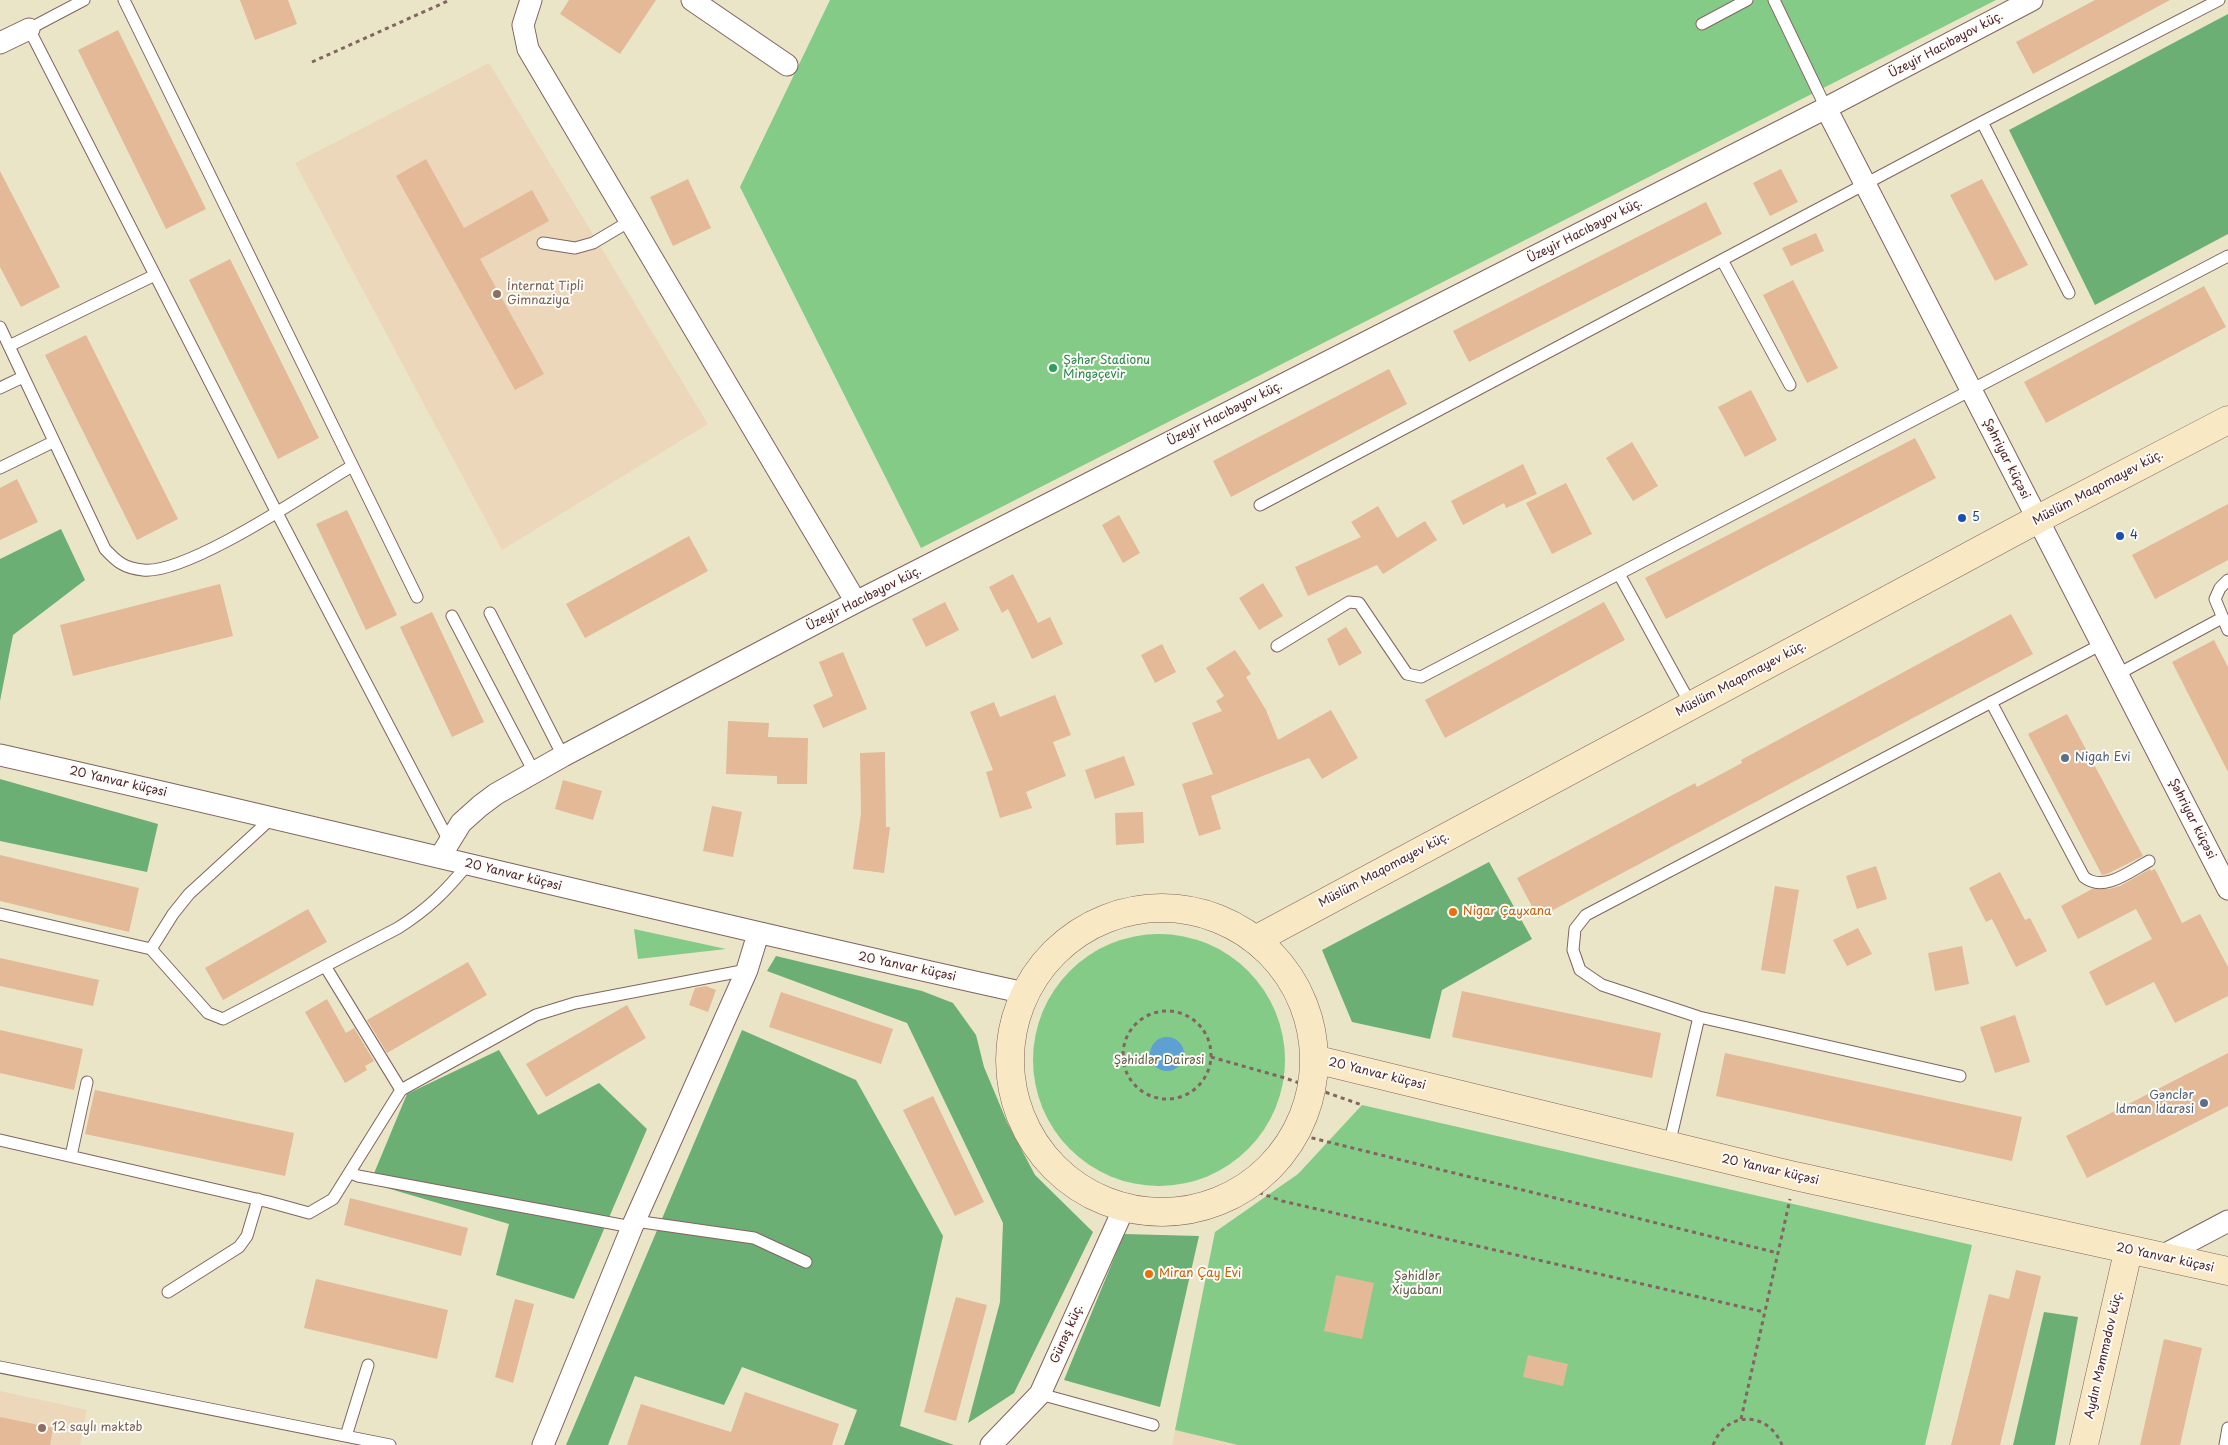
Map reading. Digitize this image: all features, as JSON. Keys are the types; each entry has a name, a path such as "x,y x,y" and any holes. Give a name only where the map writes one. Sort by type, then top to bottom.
{"main road":[{"name":"Müslüm Maqomayev küç.","path":"1255,940 2038,519 2228,420"},
{"path":"1172,909 1201,913 1229,924 1255,940 1291,980 1304,1005 1312,1031 1314,1059 1312,1086 1296,1134 1265,1174 1223,1201 1174,1213 1124,1208 1078,1188 1048,1162 1031,1138 1018,1110 1011,1081 1010,1051 1015,1022 1025,994 1041,968 1062,946 1086,929 1113,916 1134,911 1172,909"},
{"name":"20 Yanvar küçəsi","path":"1314,1059 1795,1176 2160,1258 2228,1271"},
{"name":"Aydın Məmmədov küç.","path":"2084,1445 2125,1265"}],"street":[{"path":"531,0 523,26 528,49 856,602"},
{"path":"692,0 787,65"},
{"name":"Üzeyir Hacıbəyov küç.","path":"445,849 461,823 480,806 534,772 856,602 1826,108 2032,0"},
{"path":"1,42 29,29"},
{"name":"Şəhriyar küçəsi","path":"1826,108 2228,890"},
{"name":"20 Yanvar küçəsi","path":"0,755 274,817 445,849 468,864 758,934 1025,994"},
{"path":"543,1445 633,1224 747,970 758,934"},
{"name":"Günəş küç.","path":"991,1445 1040,1394 1124,1208"},
{"path":"2160,1258 2228,1221"}],"lane":[{"path":"84,0 29,29 276,511 445,849"},
{"path":"124,0 417,597"},
{"path":"1702,24 1746,0"},
{"path":"1774,0 1826,108"},
{"path":"1260,505 1982,122 2219,0"},
{"path":"1982,122 2069,293"},
{"path":"543,243 575,248 593,243 630,221"},
{"path":"1277,646 1349,602 1359,603 1407,674 1421,677 2228,256"},
{"path":"1722,260 1790,385"},
{"path":"9,346 155,275"},
{"path":"0,327 104,549 120,565 144,571 178,564 214,548 352,466"},
{"path":"0,388 23,376"},
{"path":"0,468 53,442"},
{"path":"1619,574 1691,706"},
{"path":"2228,580 2220,588 2215,599 2228,630"},
{"path":"490,613 564,756"},
{"path":"452,616 534,772"},
{"path":"2118,674 2222,618"},
{"path":"1960,1076 1699,1018 1602,985 1580,970 1573,950 1575,929 1586,915 2102,644"},
{"path":"1991,702 2084,877 2091,883 2101,884 2149,861"},
{"path":"152,949 173,914 189,894 274,817"},
{"path":"0,914 152,949 208,1013 223,1019 423,912 443,894 468,864"},
{"path":"325,966 401,1090"},
{"path":"0,1140 258,1199 309,1213 333,1199 352,1173 401,1090 536,1015 575,1003 747,970"},
{"path":"1669,1146 1699,1018"},
{"path":"71,1156 87,1082"},
{"path":"352,1173 358,1176 633,1224 754,1238 806,1262"},
{"path":"168,1292 239,1248 247,1236 258,1199"},
{"path":"346,1436 368,1365"},
{"path":"0,1367 390,1445"},
{"path":"1040,1394 1153,1425"},
{"path":"2225,1445 2228,1428"}],"path":[{"path":"312,62 450,0"},
{"path":"1163,1010 1187,1016 1198,1023 1207,1039 1211,1057 1202,1081 1194,1090 1170,1099 1146,1094 1136,1086 1123,1064 1122,1052 1125,1040 1135,1024 1151,1013 1163,1010"},
{"path":"1211,1057 1285,1078 1362,1105"},
{"path":"1296,1134 1778,1254"},
{"path":"1741,1419 1795,1176"},
{"path":"1244,1187 1282,1201 1764,1312"},
{"path":"1713,1445 1723,1428 1741,1419 1752,1419 1771,1427 1782,1445"}],"shaded area":[{"name":"İnternat Tipli Gimnaziya","path":"489,63 708,424 502,550 295,163"},
{"name":"12 saylı məktəb","path":"0,1391 87,1410 80,1445 0,1445"},
{"path":"1175,1430 1238,1445 1172,1445"}],"green space":[{"name":"Şəhər Stadionu Mingəçevir","path":"830,0 1996,0 921,548 740,187"},
{"path":"2228,14 2228,234 2095,305 2009,130"},
{"path":"61,529 85,580 13,635 0,701 0,559"},
{"path":"0,779 158,824 147,872 0,841"},
{"path":"1489,862 1532,939 1442,990 1430,1039 1352,1022 1322,950"},
{"path":"634,929 726,949 638,959"},
{"name":"Şəhidlər Dairəsi","path":"1147,934 1171,934 1207,943 1229,955 1248,971 1264,990 1276,1012 1283,1035 1285,1060 1283,1085 1276,1108 1264,1130 1248,1149 1229,1165 1207,1177 1171,1186 1147,1186 1111,1177 1089,1165 1062,1140 1054,1130 1038,1097 1033,1072 1033,1048 1042,1012 1054,990 1079,963 1089,955 1122,939"},
{"path":"776,956 922,991 953,1003 976,1035 984,1067 1007,1122 1035,1175 1093,1232 1014,1393 968,1423 1000,1302 1003,1223 907,1023 767,971"},
{"path":"742,1030 856,1080 943,1236 900,1426 954,1445 844,1445 857,1410 742,1367 724,1405 635,1376 608,1445 566,1445"},
{"path":"499,1050 538,1115 599,1083 647,1129 574,1299 496,1275 509,1224 370,1183 407,1094"},
{"name":"Şəhidlər Xiyabanı","path":"1362,1105 1972,1245 1925,1445 1238,1445 1175,1430 1215,1232 1298,1174"},
{"path":"1124,1234 1199,1236 1160,1407 1064,1380"},
{"path":"2044,1312 2078,1317 2055,1445 2013,1445"}],"water":[{"path":"1167,1037 1174,1038 1179,1042 1183,1047 1183,1061 1179,1066 1174,1070 1167,1071 1160,1070 1155,1066 1151,1061 1150,1054 1151,1047 1155,1042 1160,1038"}],"building":[{"path":"240,0 288,0 297,24 255,40"},
{"path":"569,0 656,0 620,54 560,14"},
{"path":"2095,0 2170,0 2033,74 2016,42"},
{"path":"118,30 206,209 166,229 78,50"},
{"path":"426,159 464,228 532,190 549,221 480,259 544,374 515,390 396,176"},
{"path":"1781,169 1798,202 1770,216 1753,183"},
{"path":"0,171 60,287 21,307 0,267"},
{"path":"688,179 711,228 673,246 650,197"},
{"path":"1982,179 2028,265 1995,281 1950,195"},
{"path":"1706,202 1722,234 1469,362 1453,331"},
{"path":"1816,233 1824,251 1791,266 1782,248"},
{"path":"230,259 319,438 278,459 189,280"},
{"path":"1793,280 1838,368 1807,383 1763,295"},
{"path":"2204,286 2226,327 2046,423 2024,382"},
{"path":"86,335 178,519 137,540 45,355"},
{"path":"1389,369 1407,404 1231,497 1213,461"},
{"path":"1751,390 1777,440 1745,457 1718,407"},
{"path":"1915,438 1936,478 1666,619 1645,578"},
{"path":"1632,442 1658,486 1633,501 1606,458"},
{"path":"1523,464 1537,494 1506,508 1504,503 1463,525 1451,501"},
{"path":"17,479 38,522 0,540 0,488"},
{"path":"1566,483 1592,534 1552,554 1526,503"},
{"path":"2228,504 2228,560 2155,599 2132,555"},
{"path":"1378,506 1397,538 1425,521 1437,540 1383,574 1377,565 1308,596 1295,567 1361,537 1351,522"},
{"path":"347,510 397,615 366,630 316,524"},
{"path":"1119,515 1140,553 1123,563 1102,525"},
{"path":"689,536 708,571 585,638 566,604"},
{"path":"1013,574 1038,623 1050,617 1063,644 1032,659 1008,609 1002,613 989,587"},
{"path":"1263,583 1283,616 1259,630 1239,598"},
{"path":"220,584 233,636 73,676 60,625"},
{"path":"945,602 959,630 926,647 912,619"},
{"path":"1604,602 1625,640 1445,738 1425,700"},
{"path":"432,612 484,722 452,737 400,627"},
{"path":"2011,614 2033,654 1538,918 1517,878 1695,783 1697,787 1742,763 1741,760"},
{"path":"1346,627 1362,653 1339,666 1327,639"},
{"path":"2214,640 2228,667 2228,772 2172,662"},
{"path":"1162,644 1176,672 1155,683 1141,655"},
{"path":"1235,650 1251,674 1246,677 1266,710 1278,740 1331,710 1358,758 1322,779 1309,758 1211,796 1221,829 1199,836 1182,784 1213,774 1192,723 1222,711 1216,701 1224,696 1206,668"},
{"path":"843,652 867,709 823,728 813,705 833,696 819,662"},
{"path":"1055,695 1071,735 1053,742 1066,776 1026,792 1032,808 1000,818 986,772 993,770 970,712 994,702 1000,717"},
{"path":"2067,714 2143,856 2107,874 2102,875 2028,734"},
{"path":"728,721 769,723 768,737 808,738 807,784 777,784 777,776 726,774"},
{"path":"885,752 886,827 890,827 884,873 853,869 861,814 860,753"},
{"path":"1124,756 1135,785 1095,799 1085,770"},
{"path":"563,780 602,791 593,820 555,809"},
{"path":"712,806 742,812 733,857 703,851"},
{"path":"1143,812 1144,843 1116,845 1115,813"},
{"path":"0,855 139,888 129,932 0,901"},
{"path":"1876,866 1887,899 1857,909 1846,876"},
{"path":"2150,869 2151,871 2155,869 2182,923 2200,914 2228,967 2228,996 2175,1023 2154,982 2106,1006 2089,972 2152,939 2136,909 2078,939 2061,906 2092,889 2109,889 2120,886"},
{"path":"2000,872 2025,920 2030,918 2047,951 2016,967 1992,919 1986,922 1969,888"},
{"path":"1775,886 1799,890 1785,974 1761,970"},
{"path":"308,909 327,942 223,1000 205,968"},
{"path":"1858,928 1872,954 1847,966 1833,940"},
{"path":"1962,946 1969,984 1935,991 1928,953"},
{"path":"0,958 99,980 93,1006 0,986"},
{"path":"468,962 487,995 387,1053 367,1020"},
{"path":"706,986 716,990 708,1012 689,1005 695,988"},
{"path":"1462,991 1661,1033 1652,1078 1452,1037"},
{"path":"781,992 893,1029 881,1064 769,1027"},
{"path":"327,999 346,1033 354,1028 374,1061 365,1066 367,1070 345,1083 305,1012"},
{"path":"627,1005 646,1038 546,1097 526,1064"},
{"path":"2015,1015 2030,1062 1995,1073 1980,1027"},
{"path":"0,1030 83,1049 74,1090 0,1073"},
{"path":"1725,1053 2022,1117 2012,1161 1716,1096"},
{"path":"2228,1053 2228,1106 2087,1178 2066,1136"},
{"path":"95,1090 294,1133 285,1176 85,1134"},
{"path":"933,1096 984,1202 955,1216 903,1110"},
{"path":"350,1198 468,1228 461,1256 344,1225"},
{"path":"2016,1270 2041,1276 2000,1445 1951,1445 1989,1294 2009,1299"},
{"path":"1336,1275 1374,1283 1362,1339 1324,1331"},
{"path":"316,1279 448,1310 437,1359 304,1328"},
{"path":"956,1297 987,1305 956,1421 924,1412"},
{"path":"515,1299 534,1304 513,1383 495,1377"},
{"path":"2164,1339 2202,1348 2180,1445 2140,1445"},
{"path":"1528,1355 1568,1364 1563,1386 1523,1377"},
{"path":"745,1392 839,1424 832,1445 627,1445 641,1404 731,1432"},
{"path":"0,1417 53,1428 50,1445 0,1445"}],"place":[{"name":"İnternat Tipli Gimnaziya","path":"497,294"},
{"name":"Şəhər Stadionu Mingəçevir","path":"1053,368"},
{"name":"5","path":"1962,518"},
{"name":"4","path":"2120,536"},
{"name":"Nigah Evi","path":"2065,758"},
{"name":"Nigar Çayxana","path":"1453,912"},
{"name":"Gənclər İdman İdarəsi","path":"2204,1103"},
{"name":"Miran Çay Evi","path":"1149,1274"},
{"name":"12 saylı məktəb","path":"42,1428"}]}
